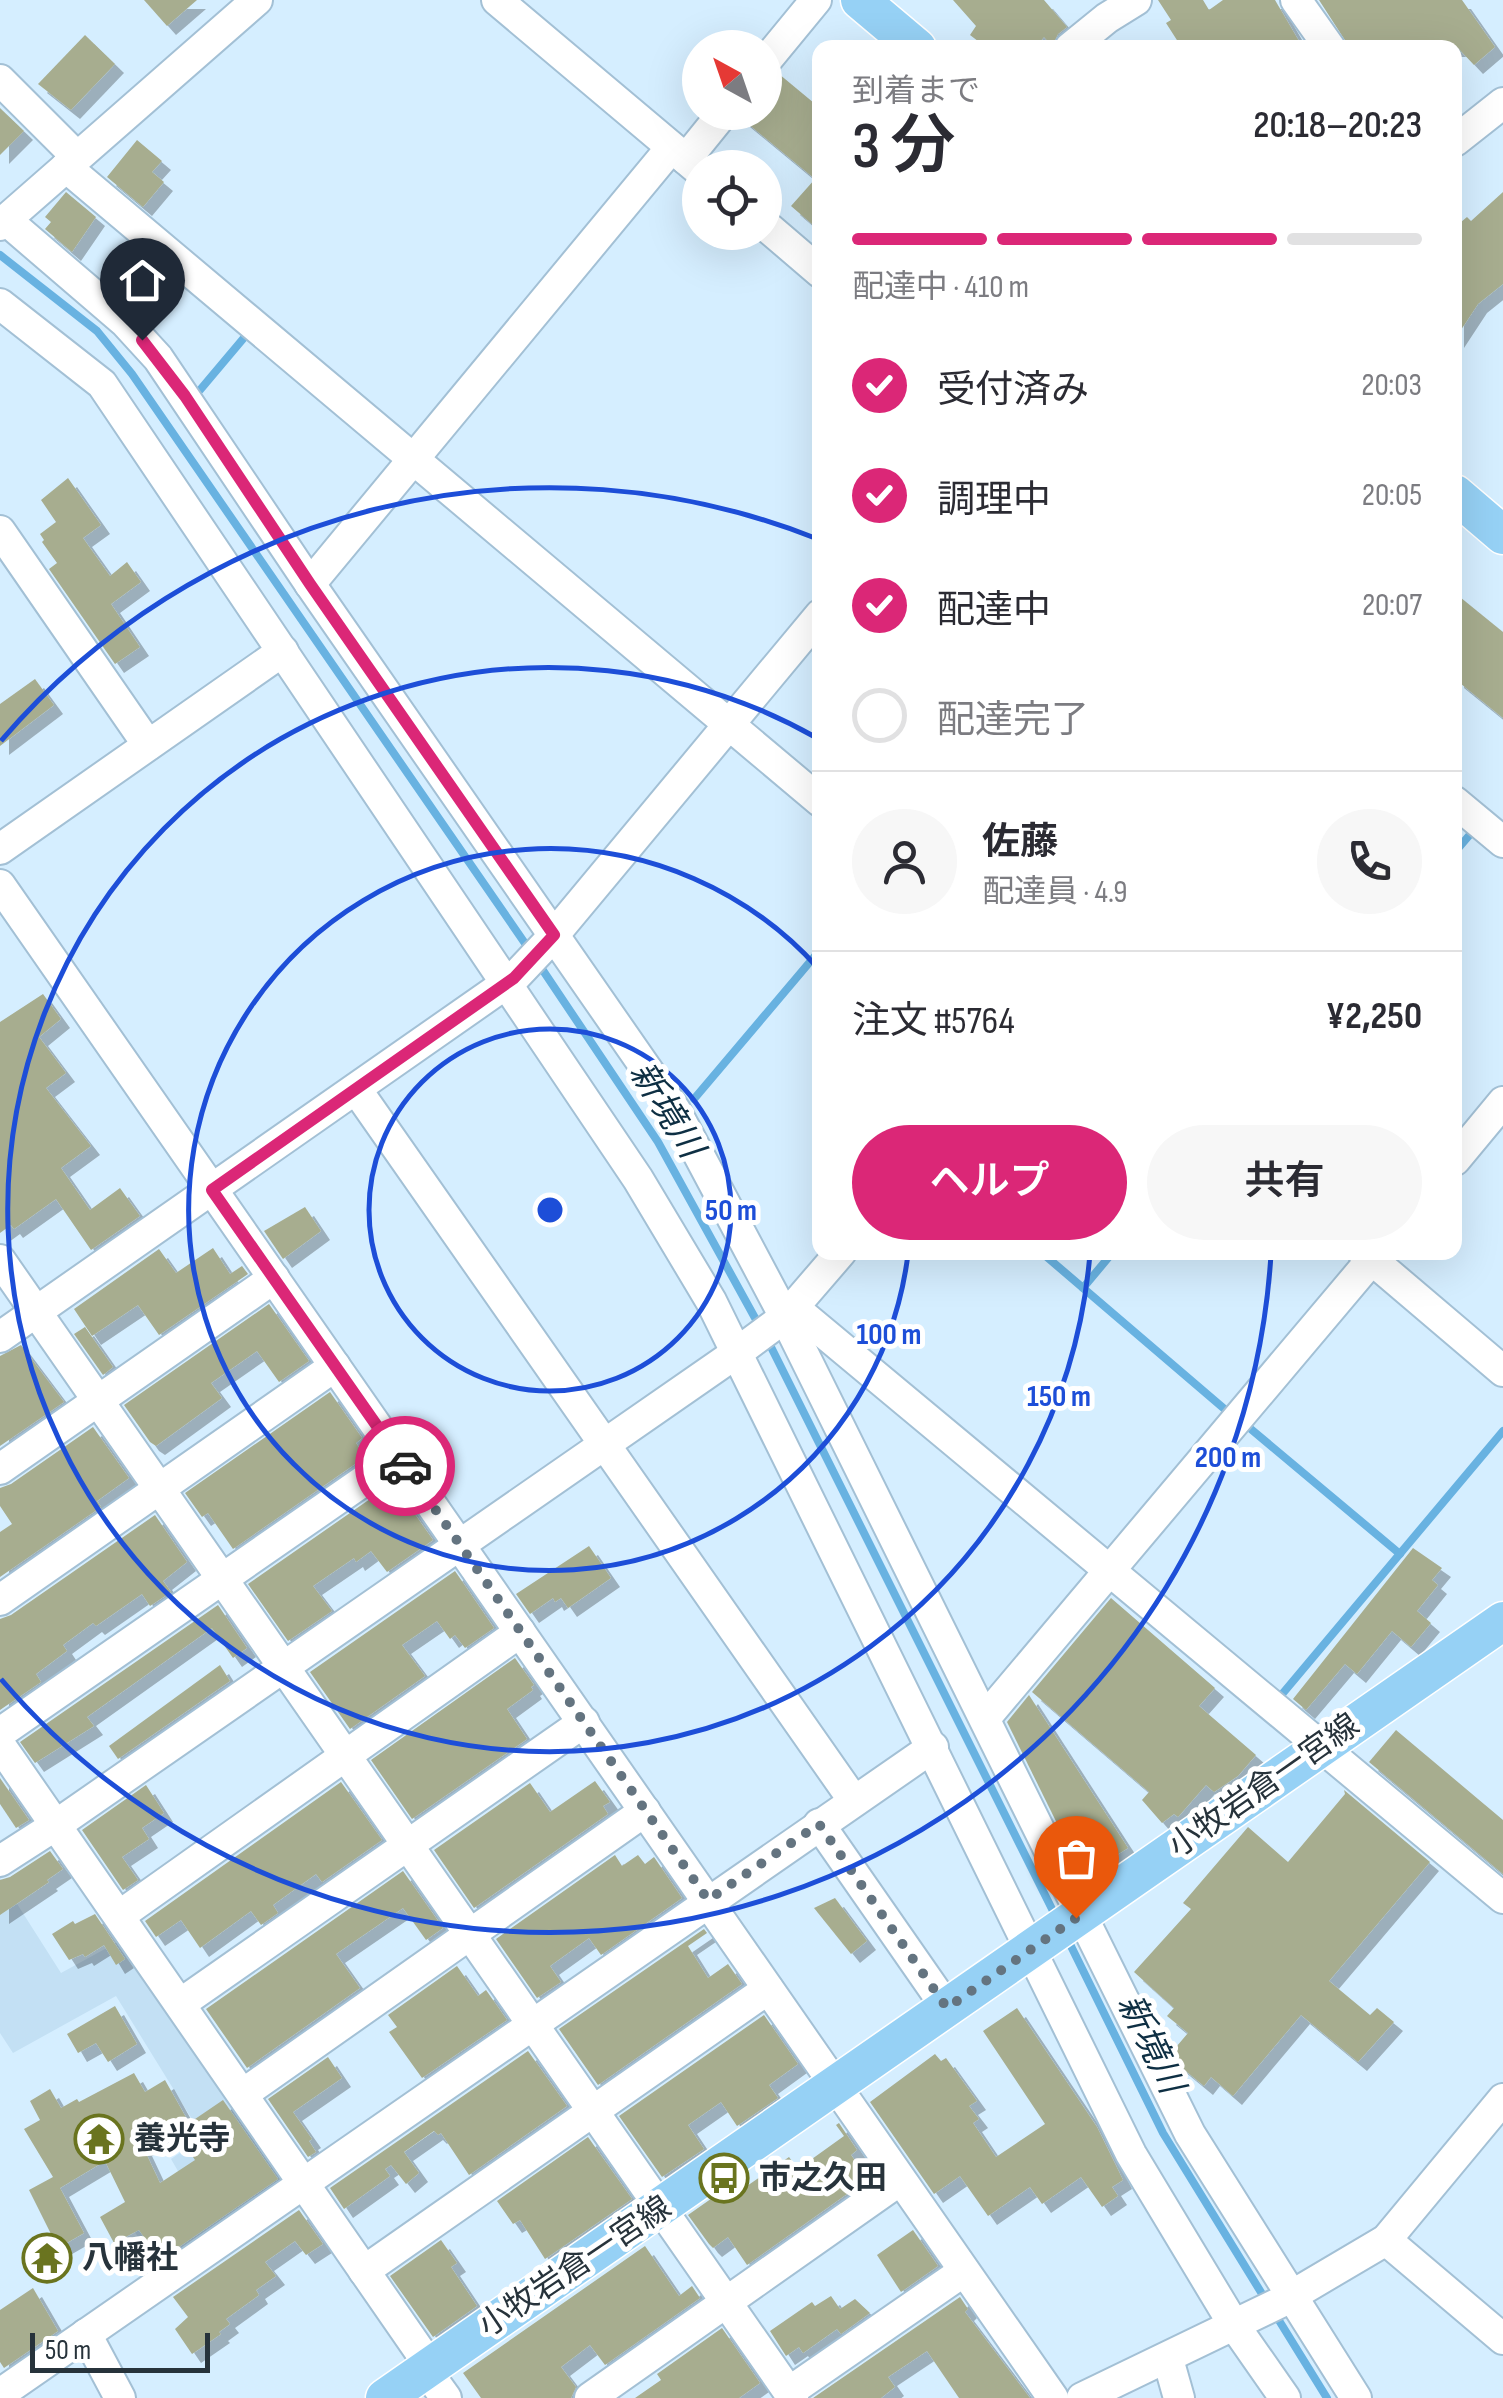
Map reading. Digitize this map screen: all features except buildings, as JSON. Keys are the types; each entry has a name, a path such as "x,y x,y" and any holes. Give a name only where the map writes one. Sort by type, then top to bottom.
{"main road":[{"path":"860,0 908,40"},
{"path":"1462,505 1503,536"},
{"name":"小牧岩倉一宮線","path":"385,2398 434,2378 834,2086 1503,1621"}],"street":[{"path":"257,0 3,222 125,322 158,358 551,938 676,1110 786,1316 986,1717 1078,1916 1190,2134 1267,2309 1285,2398"},
{"path":"497,0 682,156"},
{"path":"782,41 816,0"},
{"path":"1080,40 1136,0"},
{"path":"1296,0 1324,40"},
{"path":"0,80 72,162 414,458 812,793"},
{"path":"1462,136 1503,103"},
{"path":"693,150 709,130"},
{"path":"310,584 414,458 682,163"},
{"path":"782,240 812,265"},
{"path":"0,304 102,384 511,980 638,1179 739,1351 1034,1947 1131,2154 1267,2309 1356,2398"},
{"path":"0,531 148,745"},
{"path":"0,1337 511,980 551,938 812,625"},
{"path":"0,849 283,651"},
{"path":"1462,808 1503,842"},
{"path":"0,885 1053,2398"},
{"path":"356,1090 854,1801"},
{"path":"1462,1152 1503,1102"},
{"path":"0,1260 791,2395 964,2271"},
{"path":"0,1861 739,1351 786,1316 833,1260"},
{"path":"986,1717 1367,1260"},
{"path":"1377,1260 1503,1371"},
{"path":"0,1469 274,1278"},
{"path":"786,1316 1110,1570 1503,1898"},
{"path":"0,1600 335,1366"},
{"path":"0,1733 398,1456"},
{"path":"119,1916 520,1632"},
{"path":"180,2004 584,1722"},
{"path":"0,1745 304,2183 434,2378"},
{"path":"0,2394 932,1747"},
{"path":"242,2094 646,1811"},
{"path":"819,1824 947,2008"},
{"path":"364,2271 768,1989"},
{"path":"1082,2398 1267,2309 1386,2240 1503,2098"},
{"path":"590,2398 900,2180"},
{"path":"1386,2240 1503,2340"},
{"path":"86,2334 120,2398"},
{"path":"1168,2359 1179,2398"}],"shaded area":[{"path":"0,1877 61,1973 125,1938 292,2178 161,2271 130,2225 186,2185 171,2159 203,2137 116,1996 13,2053 0,2033"}],"waterway":[{"name":"新境川","path":"0,255 97,331 132,374 531,952"},
{"path":"200,390 248,333"},
{"path":"1462,844 1473,831"},
{"path":"694,1099 812,959"},
{"name":"新境川","path":"538,963 658,1142 760,1327"},
{"path":"1050,1260 1228,1412"},
{"path":"1083,1288 1106,1260"},
{"name":"新境川","path":"767,1339 1056,1917"},
{"path":"1246,1425 1400,1554"},
{"path":"1278,1699 1503,1431"},
{"name":"新境川","path":"1067,1938 1163,2133 1267,2302"},
{"name":"新境川","path":"1275,2314 1327,2398"}],"way so far":[{"path":"405,1466 708,1900 819,1824 947,2008 1076,1918"}],"place":[{"name":"養光寺","path":"99,2139"},
{"name":"市之久田","path":"724,2178"},
{"name":"八幡社","path":"47,2258"}],"route":[{"path":"142,340 185,396 310,584 554,935 514,978 212,1190 405,1466"}]}
